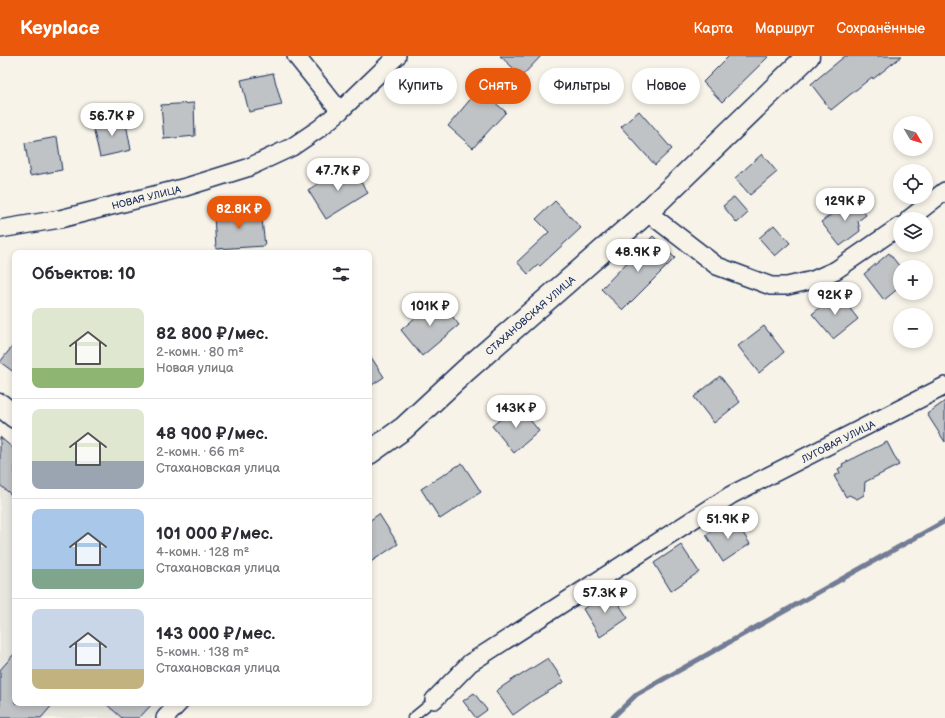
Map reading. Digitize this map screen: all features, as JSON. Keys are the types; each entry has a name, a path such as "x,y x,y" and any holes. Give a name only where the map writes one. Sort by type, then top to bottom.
{"street":[{"path":"296,56 340,111"},
{"name":"НОВАЯ УЛИЦА","path":"0,228 60,219 186,187 247,168 292,147 320,128 398,56"},
{"name":"СТАХАНОВСКАЯ УЛИЦА","path":"372,451 404,428 465,371 646,212 808,56"},
{"path":"918,212 945,191"},
{"path":"646,212 717,266 772,286 787,286 813,280 836,270 893,231"},
{"name":"ЛУГОВАЯ УЛИЦА","path":"434,700 470,663 732,495 945,386"},
{"path":"0,405 12,415"},
{"path":"165,718 175,706"}],"lane":[{"path":"412,718 434,700"}],"shaded area":[{"path":"0,453 12,464 12,706 164,706 153,718 0,718"}],"building":[{"path":"500,56 541,56 530,68 513,68"},
{"path":"729,56 769,56 722,102 703,82"},
{"path":"845,56 902,56 873,79 872,77 831,110 811,84"},
{"path":"273,73 282,105 249,112 241,80"},
{"path":"194,103 195,136 164,139 161,105"},
{"path":"466,104 497,104 506,112 473,148 448,126"},
{"path":"639,111 672,149 655,165 621,127"},
{"path":"125,118 131,150 100,157 92,124"},
{"path":"57,137 62,170 30,176 25,143"},
{"path":"762,154 777,172 750,195 735,178"},
{"path":"349,164 368,193 326,219 308,190"},
{"path":"734,197 748,213 737,223 723,206"},
{"path":"853,198 866,215 858,221 860,231 840,246 821,222"},
{"path":"555,201 581,228 540,266 538,265 528,274 517,262 549,232 536,219"},
{"path":"261,211 265,246 216,249 214,215"},
{"path":"774,225 790,243 775,256 759,238"},
{"path":"653,236 675,258 623,310 601,289"},
{"path":"889,253 894,260 893,260 893,293 884,300 864,274"},
{"path":"838,293 858,319 833,339 812,314"},
{"path":"438,298 459,325 422,356 401,330"},
{"path":"764,326 784,352 759,373 738,346"},
{"path":"12,347 12,371 0,362"},
{"path":"372,359 384,377 372,385"},
{"path":"720,376 740,402 714,423 694,397"},
{"path":"945,401 945,442 927,414"},
{"path":"518,405 539,431 514,453 492,426"},
{"path":"0,437 12,447 12,495 0,485"},
{"path":"887,442 899,465 865,482 864,495 857,499 849,495 846,497 834,476 840,473 838,469 843,466 842,464"},
{"path":"462,463 481,492 440,519 421,489"},
{"path":"379,514 398,544 372,561 372,519"},
{"path":"733,517 750,544 723,562 706,535"},
{"path":"681,545 699,572 671,591 654,563"},
{"path":"610,591 628,618 600,637 583,609"},
{"path":"12,656 12,706 51,706 41,718 0,718 0,670"},
{"path":"548,658 564,682 513,715 496,691"},
{"path":"474,693 487,710 476,718 463,701"},
{"path":"108,706 150,706 139,718 122,718"}],"waterway":[{"path":"612,718 637,694 945,521"}]}
